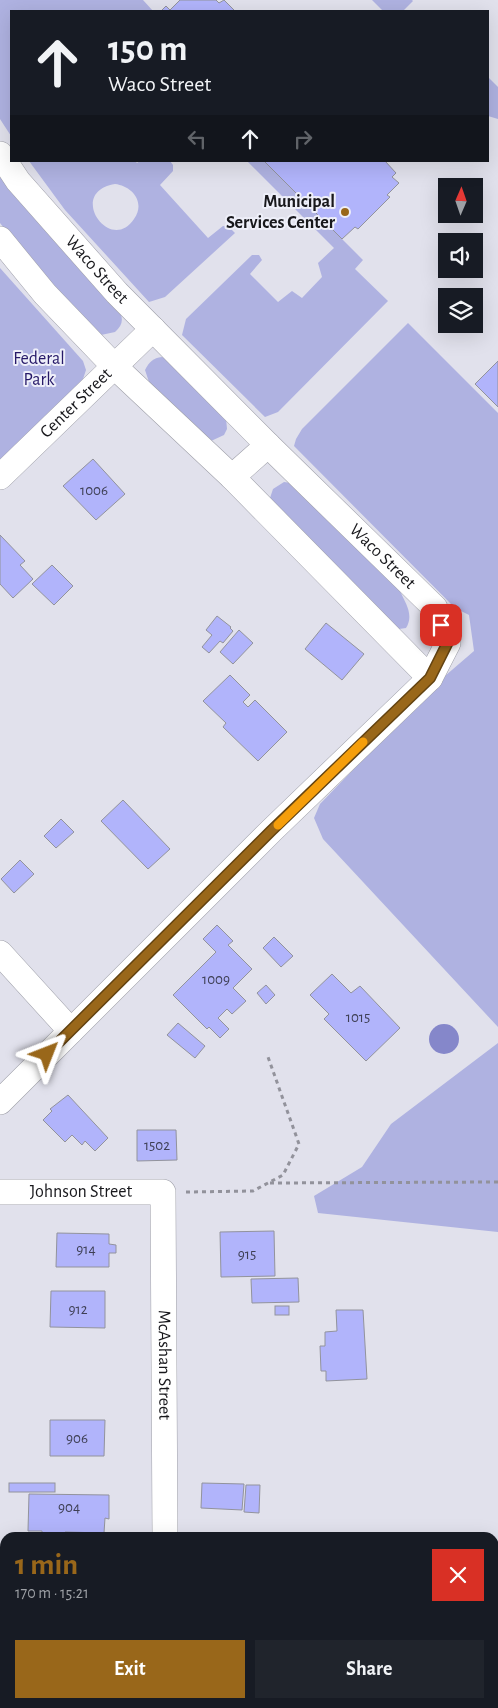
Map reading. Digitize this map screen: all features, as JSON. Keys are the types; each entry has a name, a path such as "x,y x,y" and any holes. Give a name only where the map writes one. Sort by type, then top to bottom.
{"street":[{"name":"Waco Street","path":"0,154 18,180 117,293 268,445 435,608 448,642 430,678 271,831 0,1102"},
{"path":"0,239 45,294 115,367 232,477 430,678"},
{"name":"Center Street","path":"0,477 153,330"},
{"path":"232,477 268,445"},
{"path":"0,953 71,1031"},
{"name":"Johnson Street","path":"0,1192 163,1192"},
{"name":"McAshan Street","path":"163,1192 165,1532"}],"path":[{"path":"163,1192 254,1191 283,1175 299,1144 268,1057"},
{"path":"269,1183 498,1182"}],"green space":[{"path":"0,0 143,0 152,10 10,10 10,134 0,119"},
{"path":"372,0 413,1 404,10 382,10"},
{"path":"489,78 498,87 498,119 489,116"},
{"path":"30,162 171,162 173,171 160,185 208,238 223,226 229,227 235,233 165,297 149,302 65,210","holes":["115,184 132,191 138,201 137,213 134,219 124,228 114,230 105,226 97,218 93,208 94,198 101,189"]},
{"path":"248,162 265,162 363,260 355,269 388,301 278,412 265,417 182,335 186,319 252,255 259,255 262,260 250,274 278,302 292,291 302,298 322,277 318,263 334,248"},
{"path":"0,171 56,243 118,309 122,321 120,327 115,332 101,335 35,267 0,223"},
{"name":"Federal Park","path":"0,268 83,361 86,370 82,382 0,462"},
{"path":"408,323 498,413 498,1027 323,839 314,818 320,804 438,682 474,651 469,615 455,608 294,446 302,429"},
{"path":"162,357 167,359 226,418 227,429 224,435 211,441 149,382 145,370 152,361"},
{"path":"284,482 291,483 400,591 409,614 406,628 399,629 269,501 273,489"},
{"path":"498,1043 498,1232 318,1213 314,1196 362,1167 391,1124"}],"shaded area":[{"path":"444,1024 455,1028 459,1039 455,1050 444,1054 433,1050 429,1039 433,1028"}],"building":[{"path":"180,0 216,0 219,3 224,0 234,10 170,10"},
{"path":"166,6 170,10 162,10"},
{"name":"Municipal Services Center","path":"265,162 386,162 396,173 392,177 399,183 387,195 390,197 358,229 355,227 342,239"},
{"path":"498,361 498,407 475,384"},
{"path":"93,459 125,494 96,520 63,486"},
{"path":"0,535 25,561 20,565 33,579 13,598 0,584"},
{"path":"52,565 73,586 54,605 32,584"},
{"path":"217,616 231,627 233,631 223,643 220,641 209,653 202,647 212,635 206,630"},
{"path":"326,623 364,654 342,680 305,649"},
{"path":"239,630 253,643 233,664 220,652"},
{"path":"230,675 250,695 243,702 248,707 255,700 287,732 258,761 223,727 226,723 203,701"},
{"path":"123,800 170,849 148,869 101,821"},
{"path":"61,819 74,832 56,848 44,836"},
{"path":"20,860 34,874 14,893 1,879"},
{"path":"217,925 233,941 228,945 252,969 233,988 246,1001 232,1014 227,1009 218,1018 229,1029 220,1038 209,1027 207,1029 173,995 216,952 203,939"},
{"path":"274,937 293,956 281,967 263,948"},
{"path":"332,974 351,993 360,986 400,1028 366,1061 324,1019 329,1014 310,995"},
{"path":"266,985 275,995 266,1004 257,993"},
{"path":"178,1023 205,1046 195,1058 167,1035"},
{"path":"68,1095 108,1138 95,1151 85,1141 82,1145 72,1135 65,1142 43,1120 52,1111 50,1109"},
{"path":"137,1130 176,1130 177,1160 137,1161"},
{"path":"274,1231 275,1276 221,1277 220,1232"},
{"path":"57,1233 109,1234 109,1244 116,1245 116,1253 109,1253 109,1267 56,1267"},
{"path":"298,1278 299,1302 252,1303 251,1279"},
{"path":"51,1291 105,1291 105,1328 50,1327"},
{"path":"275,1306 289,1306 289,1315 275,1315"},
{"path":"336,1310 363,1310 367,1379 326,1381 326,1371 321,1371 320,1346 325,1346 325,1332 337,1331"},
{"path":"50,1420 105,1420 104,1456 50,1456"},
{"path":"9,1483 55,1483 55,1492 9,1492"},
{"path":"202,1483 244,1484 242,1510 201,1508"},
{"path":"246,1485 260,1485 259,1513 244,1512"},
{"path":"29,1494 109,1495 109,1519 105,1518 104,1532 28,1531"}],"slow traffic":[{"path":"278,825 363,742"}],"place":[{"name":"Municipal Services Center","path":"345,212"}],"route":[{"path":"47,1054 271,831 430,678 448,642 441,625"}]}
